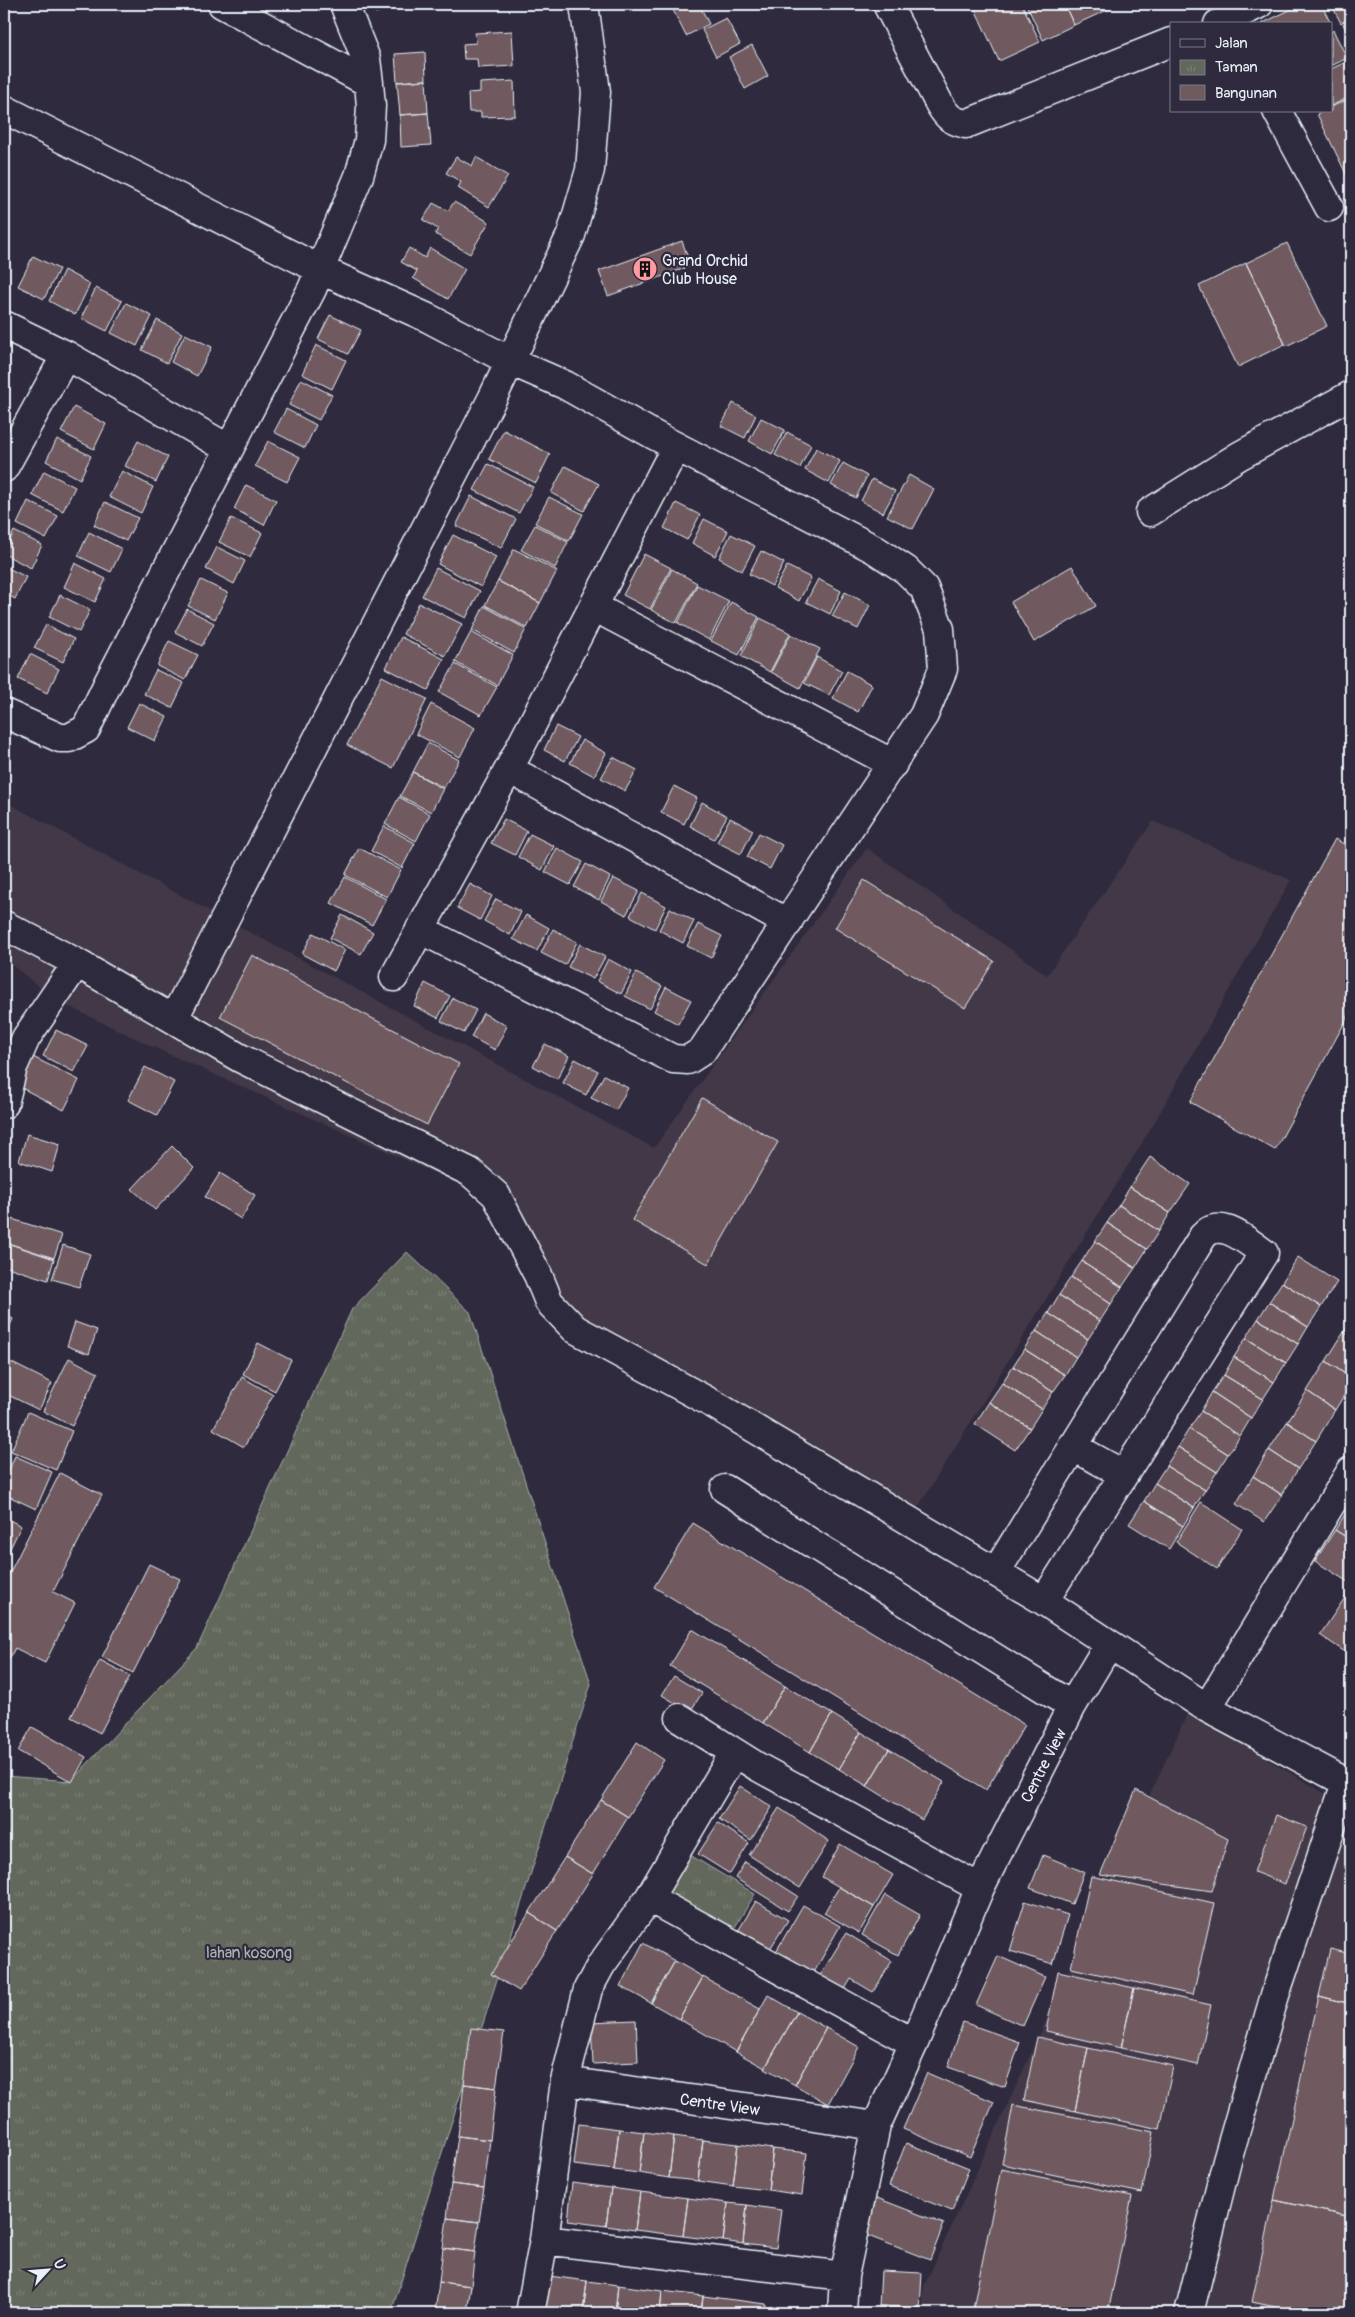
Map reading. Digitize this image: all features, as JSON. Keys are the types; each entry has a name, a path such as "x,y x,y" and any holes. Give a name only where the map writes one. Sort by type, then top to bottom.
{"street":[{"path":"222,4 369,83"},
{"path":"4,713 60,738 69,738 86,730 108,683 321,270 362,167 369,140 371,106 366,60 344,4"},
{"path":"174,1018 510,360 571,235 590,170 596,92 584,4"},
{"path":"887,4 947,116 955,122 966,124 1170,42"},
{"path":"1224,18 1260,4"},
{"path":"4,109 321,270 428,318 510,360 565,385 678,448 874,549 906,570 924,588 940,629 943,670 924,715 702,1052 688,1060 673,1059 420,929"},
{"path":"1278,112 1329,207"},
{"path":"4,325 66,355 229,449"},
{"path":"4,468 66,355"},
{"path":"1150,512 1239,456 1351,395"},
{"path":"394,977 509,769 667,464 678,448"},
{"path":"594,607 893,764"},
{"path":"509,769 788,923"},
{"path":"4,925 78,963 240,1058 470,1172 496,1195 538,1275 549,1302 575,1329 715,1404 1044,1601 1207,1708 1348,1784 1275,1995 1227,2161 1189,2313"},
{"path":"4,1104 13,1067 26,1038 78,963"},
{"path":"996,1572 1203,1236 1211,1229 1220,1228 1239,1235 1264,1253 1044,1601"},
{"path":"1072,1446 1123,1474"},
{"path":"1207,1708 1351,1471"},
{"path":"725,1489 1072,1706"},
{"name":"Centre View","path":"842,2313 844,2276 876,2126 914,2043 980,1888 1072,1706 1109,1644"},
{"path":"680,1718 734,1753 980,1888"},
{"path":"530,2313 544,2240 565,2081 580,2013 588,1989 601,1965 649,1898 716,1780 734,1753"},
{"path":"649,1898 914,2043"},
{"name":"Centre View","path":"565,2081 876,2126"},
{"path":"544,2240 844,2276"}],"shaded area":[{"path":"4,801 654,1148 867,848 1047,975 1153,821 1291,880 1153,1125 908,1524 573,1320 506,1205 164,1052 57,1001 4,959"},
{"path":"1188,1712 1351,1809 1351,2313 922,2313 924,2286"}],"green space":[{"name":"lahan kosong","path":"407,1252 470,1312 591,1684 391,2313 4,2313 4,1776 71,1781 197,1648 352,1309"},
{"path":"690,1855 755,1894 732,1932 667,1894"}],"building":[{"path":"371,4 394,4 376,13"},
{"path":"675,4 699,4 709,24 686,36 671,6"},
{"path":"980,4 1022,4 1040,42 999,61 974,7"},
{"path":"1026,4 1064,4 1074,25 1043,40"},
{"path":"1064,4 1102,4 1105,11 1074,25"},
{"path":"1102,4 1120,4 1105,11"},
{"path":"1302,4 1321,4 1330,22 1265,22"},
{"path":"1331,4 1351,4 1351,17 1341,23"},
{"path":"726,18 740,44 716,57 702,30"},
{"path":"1351,20 1351,40 1343,24"},
{"path":"512,31 514,66 478,68 477,59 464,59 463,44 476,43 475,33"},
{"path":"1332,31 1347,58 1332,66"},
{"path":"752,45 768,76 745,89 729,57"},
{"path":"425,52 426,80 397,82 395,54"},
{"path":"1348,61 1351,67 1351,96 1332,106 1332,69"},
{"path":"426,80 428,113 400,115 397,82"},
{"path":"514,81 515,116 481,117 481,112 469,112 468,93 480,92 480,83"},
{"path":"1351,98 1351,179 1349,180 1317,114 1332,112 1332,107"},
{"path":"428,113 431,145 401,147 400,115"},
{"path":"456,157 472,166 476,157 508,176 489,207 458,188 461,182 446,173"},
{"path":"454,202 489,222 470,254 435,234 438,229 423,220 433,203 448,211"},
{"name":"Grand Orchid Club House","path":"682,241 691,266 608,296 599,271"},
{"path":"1287,243 1327,326 1286,346 1246,263"},
{"path":"409,248 425,258 430,248 465,269 448,299 413,278 417,271 401,262"},
{"path":"33,256 59,269 44,299 18,286"},
{"path":"1246,263 1285,344 1238,367 1199,286"},
{"path":"64,270 90,284 75,315 49,301"},
{"path":"96,288 122,301 107,331 81,318"},
{"path":"126,303 152,316 137,346 111,333"},
{"path":"330,315 361,330 348,354 318,339"},
{"path":"157,320 182,333 167,363 142,350"},
{"path":"185,334 212,347 197,376 171,362"},
{"path":"316,345 346,360 332,389 302,374"},
{"path":"301,379 332,395 319,420 289,405"},
{"path":"733,403 756,415 745,438 721,426"},
{"path":"74,407 106,424 94,449 61,432"},
{"path":"286,409 316,425 305,448 274,432"},
{"path":"761,418 785,430 772,454 749,441"},
{"path":"504,430 550,454 536,483 489,459"},
{"path":"787,432 811,445 800,468 775,455"},
{"path":"57,439 91,456 80,479 46,461"},
{"path":"138,441 168,457 156,482 125,466"},
{"path":"268,441 300,457 287,482 255,466"},
{"path":"816,448 840,461 829,483 805,470"},
{"path":"843,463 867,476 856,498 831,485"},
{"path":"488,464 533,487 519,513 474,490"},
{"path":"565,466 599,484 584,511 551,493"},
{"path":"44,471 75,487 63,511 32,495"},
{"path":"122,471 153,487 141,513 109,497"},
{"path":"909,475 934,489 913,529 887,516"},
{"path":"872,479 895,491 883,513 861,501"},
{"path":"246,485 276,500 264,525 234,509"},
{"path":"471,496 516,519 501,548 456,526"},
{"path":"549,497 583,514 569,541 535,523"},
{"path":"28,501 58,516 46,539 17,524"},
{"path":"105,502 138,518 126,541 94,525"},
{"path":"676,503 700,515 687,540 664,528"},
{"path":"231,518 262,533 250,557 219,542"},
{"path":"704,519 728,531 715,556 692,543"},
{"path":"535,525 568,542 555,568 521,550"},
{"path":"14,531 42,545 31,568 4,554"},
{"path":"89,532 122,549 111,572 78,556"},
{"path":"731,534 755,546 742,571 719,558"},
{"path":"453,535 496,557 481,587 438,564"},
{"path":"217,547 245,561 234,584 206,569"},
{"path":"514,549 557,571 540,603 498,581"},
{"path":"761,551 784,563 772,586 749,574"},
{"path":"644,554 671,568 650,609 623,595"},
{"path":"75,563 106,579 95,602 64,587"},
{"path":"4,566 26,577 15,599 4,593"},
{"path":"787,566 811,578 799,601 775,588"},
{"path":"1072,566 1096,606 1034,642 1011,602"},
{"path":"436,568 480,591 466,618 422,596"},
{"path":"672,569 697,583 676,623 651,610"},
{"path":"818,579 841,591 830,614 806,602"},
{"path":"201,580 228,593 215,619 188,606"},
{"path":"498,581 540,603 527,628 485,605"},
{"path":"697,585 729,601 709,640 678,623"},
{"path":"845,592 870,605 858,629 832,616"},
{"path":"60,595 90,610 79,632 49,617"},
{"path":"731,602 759,617 739,655 711,641"},
{"path":"4,603 11,607 4,621"},
{"path":"419,603 462,624 445,656 403,634"},
{"path":"484,606 526,629 514,653 472,630"},
{"path":"187,609 214,623 202,646 175,632"},
{"path":"760,618 790,633 770,672 741,656"},
{"path":"46,625 74,639 63,662 34,648"},
{"path":"471,632 513,655 497,685 455,662"},
{"path":"791,634 820,649 800,688 771,672"},
{"path":"401,637 444,659 428,690 386,668"},
{"path":"169,641 198,655 185,680 157,666"},
{"path":"30,654 59,669 47,693 18,679"},
{"path":"817,657 842,671 829,695 804,683"},
{"path":"455,664 497,687 481,715 439,692"},
{"path":"156,670 184,683 172,708 144,694"},
{"path":"847,671 872,685 858,712 833,698"},
{"path":"382,676 427,699 393,768 347,745"},
{"path":"139,703 167,717 155,741 127,727"},
{"path":"431,704 475,728 460,757 416,734"},
{"path":"556,726 578,737 565,761 544,750"},
{"path":"582,740 606,753 594,776 570,763"},
{"path":"428,743 459,760 444,788 413,772"},
{"path":"613,757 637,770 625,791 601,778"},
{"path":"413,772 443,789 431,812 400,796"},
{"path":"674,786 697,798 684,824 661,812"},
{"path":"399,797 430,814 416,841 385,824"},
{"path":"702,802 727,816 714,839 690,826"},
{"path":"730,818 753,830 741,854 717,842"},
{"path":"504,819 527,831 515,855 491,843"},
{"path":"384,826 415,843 402,868 371,851"},
{"path":"759,833 782,845 770,869 747,857"},
{"path":"530,834 554,846 542,870 518,857"},
{"path":"1335,839 1351,848 1351,1011 1275,1150 1190,1102"},
{"path":"359,848 401,870 387,897 345,875"},
{"path":"557,848 583,862 570,885 545,872"},
{"path":"586,864 610,877 599,900 574,887"},
{"path":"345,877 386,899 372,925 331,903"},
{"path":"613,878 639,891 626,915 601,901"},
{"path":"864,880 994,961 965,1008 835,928"},
{"path":"470,884 492,896 480,920 457,908"},
{"path":"642,893 666,906 655,929 630,916"},
{"path":"496,899 521,912 510,935 484,921"},
{"path":"670,908 694,921 683,943 659,930"},
{"path":"342,915 373,932 361,954 330,938"},
{"path":"526,915 549,928 537,951 513,939"},
{"path":"698,924 722,936 711,958 687,946"},
{"path":"553,929 577,942 565,965 541,953"},
{"path":"313,933 345,950 334,971 302,954"},
{"path":"580,944 605,957 593,979 568,967"},
{"path":"252,955 459,1064 427,1125 220,1017"},
{"path":"608,959 632,972 621,994 597,981"},
{"path":"636,973 662,986 650,1009 625,996"},
{"path":"425,983 450,996 438,1018 414,1006"},
{"path":"666,987 691,1000 678,1024 654,1011"},
{"path":"453,998 476,1010 464,1033 441,1021"},
{"path":"483,1013 507,1026 495,1050 471,1037"},
{"path":"56,1030 88,1046 74,1072 43,1056"},
{"path":"545,1044 569,1056 557,1079 533,1066"},
{"path":"29,1055 79,1080 64,1110 14,1084"},
{"path":"575,1059 598,1071 586,1095 563,1083"},
{"path":"145,1067 174,1082 157,1115 128,1100"},
{"path":"604,1075 628,1088 616,1110 591,1098"},
{"path":"702,1098 778,1142 708,1264 632,1220"},
{"path":"27,1134 60,1144 52,1172 19,1161"},
{"path":"172,1146 194,1168 155,1210 132,1189"},
{"path":"1150,1157 1190,1184 1170,1213 1130,1187"},
{"path":"220,1173 255,1195 241,1219 205,1197"},
{"path":"1130,1187 1170,1213 1159,1231 1119,1205"},
{"path":"1119,1205 1159,1231 1147,1249 1107,1223"},
{"path":"12,1219 62,1235 54,1258 5,1242"},
{"path":"1107,1223 1147,1249 1135,1268 1095,1241"},
{"path":"1095,1241 1135,1268 1122,1287 1082,1261"},
{"path":"4,1242 54,1259 48,1280 4,1266"},
{"path":"63,1245 90,1254 79,1287 52,1279"},
{"path":"1298,1257 1337,1282 1321,1307 1282,1282"},
{"path":"1082,1261 1122,1287 1111,1304 1071,1277"},
{"path":"1071,1277 1111,1304 1100,1321 1059,1295"},
{"path":"1282,1282 1321,1307 1308,1327 1269,1302"},
{"path":"1059,1295 1100,1321 1088,1339 1048,1313"},
{"path":"1269,1302 1308,1327 1298,1344 1258,1319"},
{"path":"1048,1313 1088,1339 1076,1357 1036,1331"},
{"path":"4,1314 13,1319 4,1338"},
{"path":"1258,1319 1298,1344 1286,1363 1246,1338"},
{"path":"1351,1320 1351,1337 1344,1332"},
{"path":"75,1322 97,1330 89,1354 67,1346"},
{"path":"1036,1331 1076,1357 1065,1375 1024,1349"},
{"path":"1344,1332 1351,1337 1351,1378 1326,1361"},
{"path":"1246,1338 1286,1363 1274,1382 1234,1357"},
{"path":"258,1343 291,1360 275,1391 243,1374"},
{"path":"1024,1349 1065,1375 1053,1392 1013,1366"},
{"path":"1234,1357 1274,1382 1263,1399 1224,1375"},
{"path":"69,1358 98,1373 72,1426 43,1411"},
{"path":"4,1359 52,1383 39,1410 4,1393"},
{"path":"1326,1361 1351,1378 1351,1384 1335,1410 1307,1391"},
{"path":"1013,1366 1053,1392 1042,1409 1002,1383"},
{"path":"1224,1375 1263,1399 1251,1418 1212,1392"},
{"path":"242,1377 273,1395 244,1447 213,1429"},
{"path":"1002,1383 1042,1409 1030,1428 989,1402"},
{"path":"1307,1391 1335,1410 1316,1441 1287,1422"},
{"path":"1212,1392 1251,1418 1240,1436 1201,1411"},
{"path":"989,1402 1030,1428 1015,1450 975,1424"},
{"path":"1201,1411 1240,1436 1228,1454 1189,1429"},
{"path":"28,1412 72,1431 56,1470 11,1451"},
{"path":"1287,1422 1316,1441 1298,1469 1269,1450"},
{"path":"1189,1429 1228,1454 1217,1472 1178,1447"},
{"path":"1178,1447 1217,1472 1205,1490 1166,1466"},
{"path":"1269,1450 1298,1469 1282,1495 1253,1476"},
{"path":"15,1456 52,1472 36,1509 4,1494 4,1481"},
{"path":"1166,1466 1205,1490 1194,1508 1155,1483"},
{"path":"60,1473 102,1495 53,1592 75,1603 45,1663 15,1648 4,1668 4,1584"},
{"path":"1253,1476 1282,1495 1264,1522 1236,1504"},
{"path":"1155,1483 1194,1508 1183,1526 1144,1501"},
{"path":"1144,1501 1183,1526 1169,1549 1129,1524"},
{"path":"1201,1502 1242,1529 1217,1569 1176,1542"},
{"path":"1351,1505 1351,1540 1335,1530"},
{"path":"4,1517 21,1526 4,1561"},
{"path":"693,1523 1025,1725 986,1790 654,1587"},
{"path":"1335,1530 1351,1540 1351,1577 1348,1582 1315,1561"},
{"path":"149,1564 180,1579 133,1673 102,1657"},
{"path":"1351,1588 1351,1600 1346,1596"},
{"path":"1346,1596 1351,1600 1351,1656 1320,1635"},
{"path":"692,1629 785,1686 763,1723 670,1666"},
{"path":"100,1660 130,1676 100,1733 71,1717"},
{"path":"674,1676 702,1693 690,1712 662,1695"},
{"path":"785,1686 832,1714 810,1752 763,1723"},
{"path":"832,1714 861,1732 839,1769 810,1752"},
{"path":"32,1727 86,1757 72,1782 18,1751"},
{"path":"861,1732 889,1749 867,1786 839,1769"},
{"path":"637,1742 664,1760 628,1817 601,1800"},
{"path":"889,1749 944,1782 922,1820 867,1786"},
{"path":"740,1786 772,1807 751,1840 719,1819"},
{"path":"1136,1790 1228,1839 1212,1891 1100,1875"},
{"path":"601,1800 628,1817 593,1874 565,1857"},
{"path":"779,1808 829,1841 800,1888 749,1855"},
{"path":"1276,1815 1307,1827 1285,1884 1254,1872"},
{"path":"718,1823 749,1843 730,1874 698,1854"},
{"path":"840,1844 893,1875 874,1907 822,1877"},
{"path":"1043,1855 1084,1872 1072,1904 1030,1888"},
{"path":"565,1857 593,1874 557,1931 529,1913"},
{"path":"745,1862 798,1896 788,1911 735,1878"},
{"path":"1091,1876 1214,1903 1193,1995 1071,1968"},
{"path":"839,1887 874,1907 859,1933 824,1913"},
{"path":"885,1895 920,1915 898,1955 862,1935"},
{"path":"756,1901 788,1920 768,1952 737,1933"},
{"path":"1025,1901 1068,1915 1053,1964 1010,1951"},
{"path":"803,1905 840,1926 812,1976 774,1955"},
{"path":"529,1913 557,1931 519,1991 491,1974"},
{"path":"846,1933 892,1961 873,1992 851,1979 842,1994 818,1979"},
{"path":"643,1943 675,1961 651,2003 620,1986"},
{"path":"1330,1949 1351,1954 1351,2004 1319,1996"},
{"path":"998,1956 1045,1977 1023,2026 976,2005"},
{"path":"675,1961 703,1977 679,2019 651,2003"},
{"path":"1058,1971 1134,1988 1121,2048 1046,2031"},
{"path":"703,1977 760,2009 736,2052 679,2019"},
{"path":"1134,1988 1211,2005 1198,2065 1121,2048"},
{"path":"768,1995 797,2012 765,2068 736,2052"},
{"path":"1319,1996 1351,2004 1351,2217 1274,2200"},
{"path":"797,2012 826,2028 795,2085 765,2068"},
{"path":"636,2020 638,2062 593,2064 591,2022"},
{"path":"963,2022 1020,2042 1005,2087 948,2067"},
{"path":"471,2028 504,2032 496,2088 464,2084"},
{"path":"826,2028 859,2047 828,2104 795,2085"},
{"path":"1037,2037 1088,2048 1075,2111 1024,2100"},
{"path":"1088,2048 1173,2066 1160,2129 1075,2111"},
{"path":"927,2073 994,2102 970,2157 903,2129"},
{"path":"464,2084 496,2088 490,2140 458,2136"},
{"path":"1013,2105 1154,2132 1142,2193 1002,2164"},
{"path":"579,2124 619,2129 614,2170 574,2165"},
{"path":"619,2129 644,2132 639,2173 614,2170"},
{"path":"644,2132 674,2136 669,2178 639,2173"},
{"path":"458,2136 490,2140 484,2188 451,2184"},
{"path":"674,2136 703,2140 698,2181 669,2178"},
{"path":"703,2140 738,2144 733,2186 698,2181"},
{"path":"906,2143 969,2168 952,2211 889,2186"},
{"path":"738,2144 773,2149 768,2190 733,2186"},
{"path":"773,2149 807,2153 802,2195 768,2190"},
{"path":"1001,2169 1132,2196 1108,2313 972,2313"},
{"path":"572,2183 611,2188 606,2226 568,2221"},
{"path":"451,2184 484,2188 479,2222 447,2218"},
{"path":"611,2188 640,2192 635,2230 606,2226"},
{"path":"640,2192 688,2198 683,2236 635,2230"},
{"path":"688,2198 728,2203 723,2241 683,2236"},
{"path":"877,2198 944,2224 930,2260 863,2234"},
{"path":"1274,2200 1351,2217 1351,2304 1349,2313 1303,2313 1252,2302"},
{"path":"728,2203 747,2205 743,2244 723,2241"},
{"path":"747,2205 781,2210 776,2248 743,2244"},
{"path":"447,2218 479,2222 475,2252 443,2248"},
{"path":"443,2248 475,2252 471,2286 439,2282"},
{"path":"881,2271 922,2273 920,2308 879,2306"},
{"path":"549,2276 587,2281 583,2313 544,2313"},
{"path":"587,2281 618,2285 615,2313 583,2313"},
{"path":"439,2282 471,2286 467,2313 435,2313"},
{"path":"618,2285 662,2291 660,2313 615,2313"},
{"path":"662,2291 703,2296 701,2313 660,2313"},
{"path":"703,2296 766,2304 764,2313 701,2313"},
{"path":"879,2306 920,2308 920,2313 879,2313"}],"place":[{"name":"Grand Orchid Club House","path":"645,269"}]}
